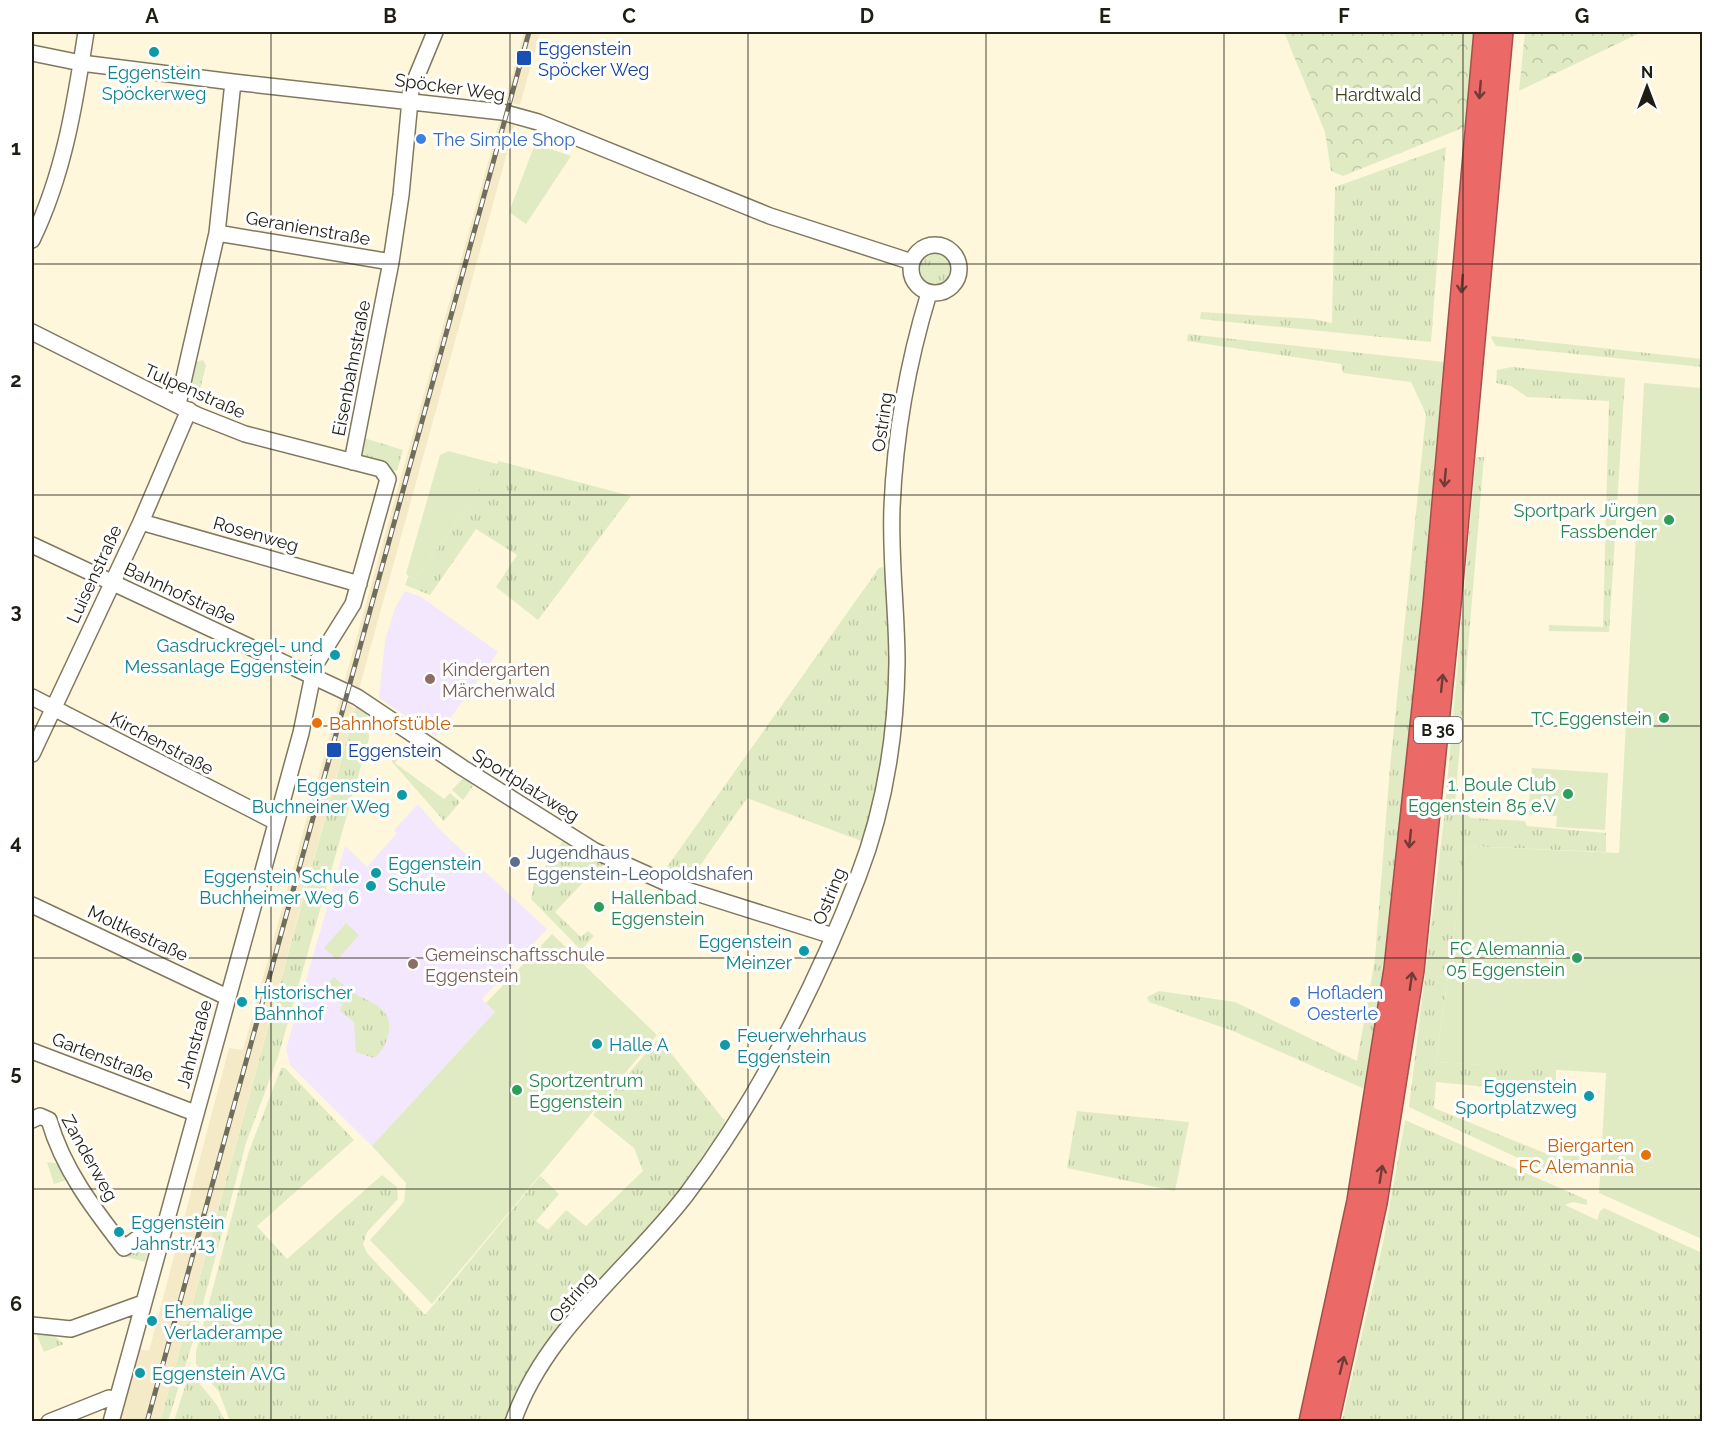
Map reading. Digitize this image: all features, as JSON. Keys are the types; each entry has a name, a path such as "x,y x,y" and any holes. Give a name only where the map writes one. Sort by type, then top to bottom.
{"highway":[{"name":"B 36","path":"1310,1422 1358,1201 1395,969 1433,617 1485,32"},
{"name":"B 36","path":"1328,1422 1376,1203 1413,970 1451,593 1502,32"}],"street":[{"path":"32,240 55,188 64,155 86,32"},
{"name":"Eisenbahnstraße","path":"312,676 315,664 352,604 388,479 381,469 352,462 391,262 401,195 411,90 435,32"},
{"name":"Spöcker Weg","path":"32,53 81,63 233,82 491,109 538,122 770,216 912,262"},
{"name":"Luisenstraße","path":"32,754 141,522 184,407 217,232 233,82"},
{"name":"Geranienstraße","path":"217,232 391,262"},
{"path":"935,246 949,249 958,261 959,275 956,283 943,292 929,293 916,284 912,262 921,250 935,246"},
{"name":"Ostring","path":"513,1422 519,1404 540,1367 567,1331 676,1207 734,1127 781,1047 833,936 872,838 892,739 897,664 892,561 894,481 905,392 929,293"},
{"name":"Tulpenstraße","path":"32,332 142,389 245,434 352,462"},
{"name":"Rosenweg","path":"141,522 359,584"},
{"name":"Bahnhofstraße","path":"32,545 312,676"},
{"name":"Sportplatzweg","path":"312,676 372,706 463,768 595,850 672,885 833,936"},
{"name":"Jahnstraße","path":"111,1422 312,690 312,676"},
{"name":"Kirchenstraße","path":"32,697 276,822"},
{"name":"Moltkestraße","path":"32,905 227,996"},
{"name":"Gartenstraße","path":"32,1051 195,1113"},
{"name":"Zanderweg","path":"32,1120 40,1116 50,1120 56,1143 80,1190 124,1248 155,1226 164,1228"},
{"path":"32,1325 72,1329 143,1303"},
{"path":"50,1422 109,1398 117,1400"}],"shaded area":[{"path":"524,32 540,32 520,105 505,101"},
{"path":"500,119 515,124 359,689 344,683"},
{"name":"Kindergarten Märchenwald","path":"405,591 421,597 498,652 444,727 440,725 436,729 437,737 379,698 385,641 395,608"},
{"path":"340,698 355,708 160,1421 118,1422 139,1349 149,1351 229,1048 243,1050"},
{"name":"Gemeinschaftsschule Eggenstein","path":"418,804 440,830 547,929 482,999 495,1012 372,1146 290,1065 286,1049 345,846 367,867 397,833 394,830"}],"green space":[{"name":"Hardtwald","path":"1284,32 1474,32 1465,127 1343,176 1331,171 1325,132"},
{"path":"1525,32 1642,32 1519,91"},
{"path":"535,144 571,156 526,224 509,212"},
{"path":"1446,147 1431,342 1200,319 1201,312 1313,319 1332,323 1335,187"},
{"path":"936,253 947,258 952,269 947,280 936,285 925,280 920,269 925,258"},
{"path":"1188,334 1444,362 1403,811 1367,1090 1233,1031 1149,1002 1147,997 1159,991 1235,1002 1357,1061 1375,959 1390,767 1426,414 1411,382 1343,373 1341,364 1187,341"},
{"path":"1492,336 1702,359 1702,367 1496,346"},
{"path":"203,360 206,365 199,394 193,396 188,391 196,362"},
{"path":"1512,367 1625,378 1609,632 1549,631 1549,625 1603,627 1609,401 1527,397 1511,386 1496,383 1497,370"},
{"name":"FC Alemannia 05 Eggenstein","path":"1644,383 1702,388 1702,1239 1599,1193 1606,1073 1436,1062 1466,846 1619,853"},
{"path":"364,438 403,450 397,471 390,470 381,461 361,454"},
{"path":"448,451 497,464 415,580 406,574 440,455"},
{"path":"1476,457 1484,457 1455,804 1471,818 1525,821 1527,826 1606,833 1606,852 1466,846 1436,1062 1556,1069 1556,1094 1436,1082 1434,1108 1552,1156 1581,1156 1570,1176 1554,1175 1409,1107 1444,818"},
{"path":"499,461 631,496 538,620 496,587 517,555 476,529 430,595 405,585 409,576 415,580"},
{"path":"883,567 888,574 890,680 883,764 864,842 747,798 688,883 662,874 879,568"},
{"path":"356,706 367,714 369,738 278,1057 246,1143 193,1341 168,1421 160,1422"},
{"path":"393,754 400,756 395,763 444,799 450,793 460,802 444,821 392,762"},
{"name":"1. Boule Club Eggenstein 85 e.V","path":"1532,768 1608,773 1605,830 1556,827 1557,816 1528,814"},
{"path":"463,778 471,781 473,786 463,800 452,790"},
{"path":"563,841 604,864 593,877 590,875 555,912 581,937 588,931 594,936 581,950 531,899 534,883"},
{"path":"346,923 359,935 337,960 324,948"},
{"name":"Sportzentrum Eggenstein","path":"552,934 657,1035 432,1304 370,1240 404,1202 406,1183 372,1146 495,1012 486,1003"},
{"path":"334,977 352,993 341,1004 324,988"},
{"path":"353,993 380,1008 388,1019 386,1042 374,1058 356,1052 354,1022 340,1011 342,1005"},
{"path":"659,1038 724,1120 726,1127 705,1161 516,1396 505,1421 230,1421 219,1392 196,1364 196,1352 249,1151 281,1068 285,1068 354,1140 257,1226 287,1259 382,1175 397,1187 398,1199 367,1232 363,1244 367,1253 425,1315 540,1176 559,1194 536,1221 548,1230 566,1210 586,1226 643,1171 634,1148 593,1115"},
{"path":"1077,1111 1189,1122 1175,1191 1067,1168"},
{"path":"1405,1120 1587,1200 1587,1205 1573,1202 1565,1205 1597,1220 1600,1211 1604,1208 1702,1253 1702,1421 1342,1421 1383,1243"},
{"path":"47,1162 62,1164 70,1179 54,1184"},
{"path":"145,1236 150,1242 145,1262 119,1255"},
{"path":"36,1333 53,1335 64,1344 44,1352"},
{"path":"188,1377 196,1379 217,1405 225,1421 174,1421"}],"railway":[{"path":"147,1422 529,32"}],"place":[{"name":"Eggenstein Spöckerweg","path":"154,52"},
{"name":"Eggenstein Spöcker Weg","path":"524,58"},
{"name":"The Simple Shop","path":"421,139"},
{"name":"Sportpark Jürgen Fassbender","path":"1669,520"},
{"name":"Gasdruckregel- und Messanlage Eggenstein","path":"335,655"},
{"name":"Kindergarten Märchenwald","path":"430,679"},
{"name":"TC Eggenstein","path":"1664,718"},
{"name":"Bahnhofstüble","path":"317,723"},
{"name":"Eggenstein","path":"334,750"},
{"name":"1. Boule Club Eggenstein 85 e.V","path":"1568,794"},
{"name":"Eggenstein Buchneiner Weg","path":"402,795"},
{"name":"Jugendhaus Eggenstein-Leopoldshafen","path":"515,862"},
{"name":"Eggenstein Schule","path":"376,873"},
{"name":"Eggenstein Schule Buchheimer Weg 6","path":"371,886"},
{"name":"Hallenbad Eggenstein","path":"599,907"},
{"name":"Eggenstein Meinzer","path":"804,951"},
{"name":"FC Alemannia 05 Eggenstein","path":"1577,958"},
{"name":"Gemeinschaftsschule Eggenstein","path":"413,964"},
{"name":"Historischer Bahnhof","path":"242,1002"},
{"name":"Hofladen Oesterle","path":"1295,1002"},
{"name":"Halle A","path":"597,1044"},
{"name":"Feuerwehrhaus Eggenstein","path":"725,1045"},
{"name":"Sportzentrum Eggenstein","path":"517,1090"},
{"name":"Eggenstein Sportplatzweg","path":"1589,1096"},
{"name":"Biergarten FC Alemannia","path":"1646,1155"},
{"name":"Eggenstein Jahnstr. 13","path":"119,1232"},
{"name":"Ehemalige Verladerampe","path":"152,1321"},
{"name":"Eggenstein AVG","path":"140,1373"}]}
